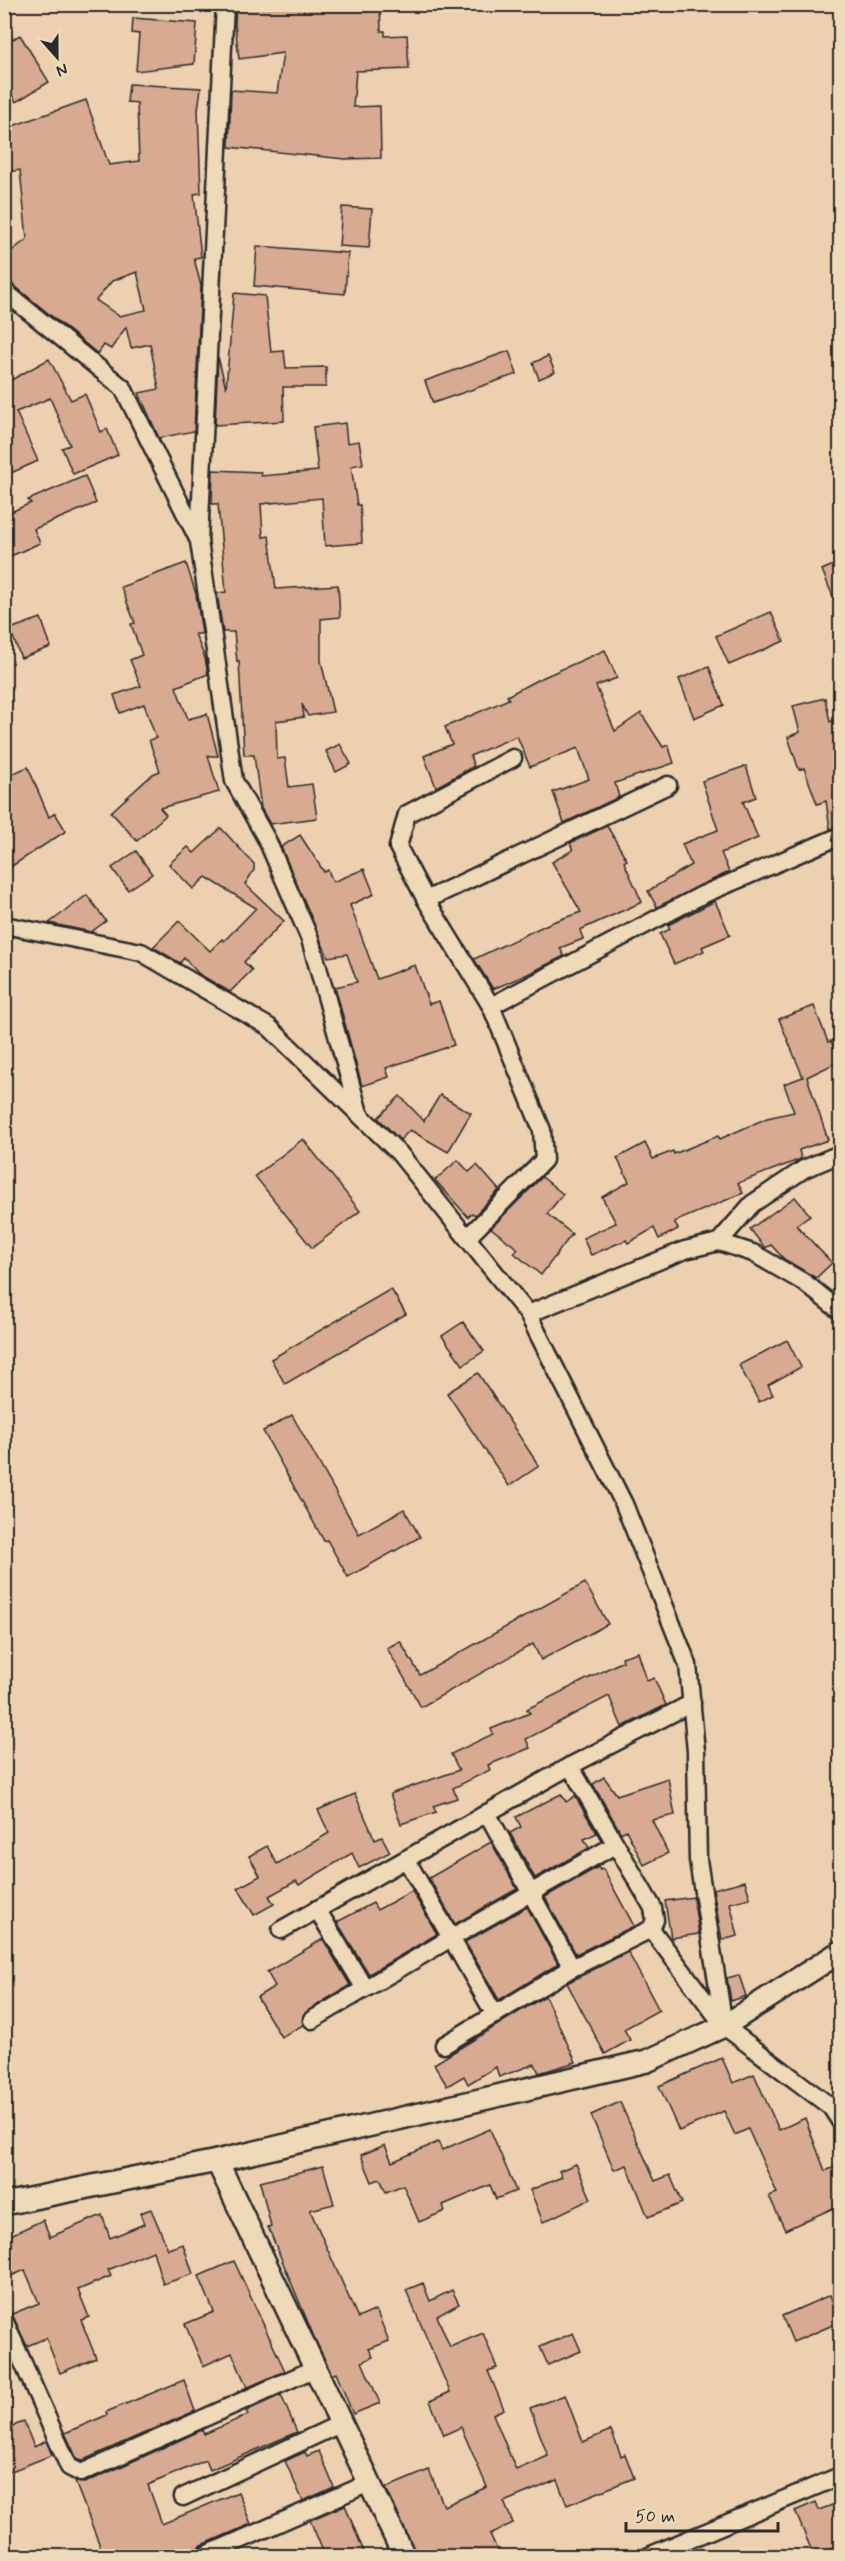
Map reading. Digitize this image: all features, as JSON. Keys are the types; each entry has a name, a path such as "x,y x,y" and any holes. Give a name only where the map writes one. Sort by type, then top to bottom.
{"street":[{"path":"225,4 199,541 234,781 267,840 310,939 359,1114"},
{"path":"4,291 123,388 199,541"},
{"path":"467,1238 544,1160 542,1130 491,1006 426,900 398,847 407,814 513,758"},
{"path":"426,900 668,785"},
{"path":"491,1006 702,895 840,836"},
{"path":"4,925 141,952 269,1027 399,1153 528,1314 624,1504 688,1665 696,1751 698,1860 724,2026"},
{"path":"719,1242 752,1204 804,1169 840,1154"},
{"path":"528,1314 685,1250 719,1242 753,1253 805,1283 840,1311"},
{"path":"280,1930 570,1766 692,1703"},
{"path":"444,2045 572,1968 651,1929 655,1920 653,1908 570,1766"},
{"path":"487,1813 572,1968"},
{"path":"312,2020 530,1892 615,1845"},
{"path":"406,1859 495,2015"},
{"path":"317,1909 365,1989"},
{"path":"651,1929 724,2026 831,2108 840,2121"},
{"path":"4,2204 217,2161 647,2061 724,2026 840,1952"},
{"path":"217,2161 404,2556"},
{"path":"4,2320 69,2467 81,2473 316,2368"},
{"path":"183,2497 342,2423"},
{"path":"649,2556 840,2476"},
{"path":"204,2556 369,2482"}],"building":[{"path":"236,4 380,4 381,31 385,31 385,36 407,35 409,69 356,71 353,107 380,106 381,158 345,159 229,147 231,90 277,93 283,53 239,59 235,24"},
{"path":"133,18 197,23 194,64 136,71 139,34 132,33"},
{"path":"20,35 49,82 16,102 4,82 4,44"},
{"path":"129,84 201,88 198,110 201,193 194,194 201,257 194,258 201,286 194,431 159,438 139,393 159,389 150,344 131,348 126,327 111,349 104,345 98,354 11,283 4,281 4,257 27,239 20,170 8,172 4,158 4,129 86,100 109,165 139,161 137,103 127,102","holes":["137,272 146,310 119,316 96,300 112,281"]},
{"path":"342,207 372,209 369,248 339,246"},
{"path":"257,246 348,253 345,294 254,286"},
{"path":"234,293 265,296 271,352 284,351 286,368 326,367 326,387 283,387 284,421 215,425 218,357 226,388"},
{"path":"509,351 517,374 433,403 425,381"},
{"path":"548,356 555,372 539,379 533,363"},
{"path":"49,359 71,400 85,394 101,432 107,429 118,455 73,474 62,448 70,445 50,398 16,412 38,461 4,476 4,384"},
{"path":"345,423 347,443 359,441 363,464 351,466 357,505 360,505 362,543 325,546 322,498 261,504 263,537 269,536 276,589 338,585 340,617 321,619 321,661 333,712 308,716 302,704 304,717 276,721 277,759 285,758 289,787 312,784 317,818 270,824 261,808 254,755 244,755 239,661 237,662 234,632 223,632 217,593 226,592 218,504 212,504 213,470 261,472 261,476 318,471 313,427"},
{"path":"85,476 96,503 34,529 40,543 4,559 4,515 31,503 28,500"},
{"path":"840,562 840,614 822,570"},
{"path":"186,563 196,594 202,634 195,634 205,658 208,674 176,687 188,719 207,714 218,756 208,756 219,792 160,808 166,815 137,841 111,812 153,774 160,771 149,740 156,738 144,704 120,713 114,695 141,686 130,660 142,655 131,624 135,623 121,587"},
{"path":"771,612 784,641 729,665 716,636"},
{"path":"41,618 51,647 21,658 10,629"},
{"path":"605,650 617,678 596,686 615,731 641,713 663,747 668,745 674,763 615,783 619,797 564,823 553,792 589,779 578,748 530,767 517,736 470,756 474,766 436,787 424,756 452,744 445,727 509,699 507,696 535,681"},
{"path":"709,667 724,705 694,718 679,679"},
{"path":"825,698 830,722 840,718 840,755 835,757 840,774 840,826 830,829 826,801 817,804 804,768 799,770 788,737 800,732 793,706"},
{"path":"340,744 351,764 336,772 326,751"},
{"path":"746,766 756,797 743,802 758,838 721,853 729,872 657,907 648,891 691,865 682,844 718,830 702,781"},
{"path":"28,767 49,817 55,813 66,831 4,871 4,777"},
{"path":"607,826 627,860 624,862 642,902 580,930 583,939 560,948 564,956 493,989 474,959 550,923 581,912 552,862 573,850 570,843"},
{"path":"221,828 254,864 254,870 245,884 284,921 244,962 252,970 230,992 199,974 184,958 180,963 153,947 179,921 210,951 222,939 224,941 256,908 206,877 193,889 169,864 188,847 194,853"},
{"path":"300,835 324,872 328,870 333,882 364,869 374,894 350,905 377,979 415,965 429,1004 439,1001 454,1045 386,1068 389,1077 362,1086 335,987 357,982 347,954 328,957 281,847"},
{"path":"136,851 152,874 128,890 112,868"},
{"path":"87,895 106,921 91,932 49,923"},
{"path":"715,901 730,935 702,947 704,951 674,964 660,934 670,929 668,925"},
{"path":"814,1006 828,1042 831,1041 840,1061 807,1077 828,1140 799,1150 801,1159 738,1183 743,1193 674,1222 678,1229 659,1239 654,1228 628,1243 626,1240 591,1255 583,1238 616,1223 602,1197 629,1182 617,1158 645,1143 653,1159 673,1151 674,1154 718,1136 720,1139 767,1118 794,1112 784,1084 803,1077 779,1019"},
{"path":"440,1095 471,1113 448,1152 410,1130 400,1140 378,1118 400,1096 424,1121"},
{"path":"303,1139 360,1211 312,1248 255,1176"},
{"path":"458,1160 469,1172 477,1165 499,1190 475,1215 472,1213 468,1217 435,1180"},
{"path":"542,1177 563,1194 547,1214 572,1234 541,1275 514,1253 518,1249 491,1228"},
{"path":"795,1197 810,1215 796,1225 832,1263 816,1278 784,1259 771,1245 765,1248 750,1229"},
{"path":"391,1289 406,1314 285,1384 271,1359"},
{"path":"463,1322 484,1351 463,1365 442,1336"},
{"path":"787,1340 801,1367 768,1385 773,1395 759,1402 739,1365"},
{"path":"478,1373 539,1466 509,1486 447,1393"},
{"path":"292,1415 359,1534 404,1509 420,1537 348,1577 327,1540 324,1541 263,1431"},
{"path":"585,1583 608,1624 541,1660 533,1644 421,1707 387,1648 400,1641 420,1675"},
{"path":"638,1652 647,1681 654,1678 666,1705 622,1727 609,1696 526,1739 530,1748 488,1765 490,1770 453,1788 457,1798 433,1806 436,1812 401,1824 390,1794 459,1770 451,1754 493,1734 491,1729 530,1713 527,1709 623,1661 622,1657"},
{"path":"604,1777 617,1795 668,1778 675,1815 652,1820 668,1853 644,1865 626,1830 621,1833 593,1784"},
{"path":"355,1794 375,1840 382,1837 390,1852 359,1868 352,1853 299,1885 296,1881 269,1896 274,1904 254,1915 238,1888 260,1876 249,1856 267,1846 277,1864 329,1833 318,1810"},
{"path":"561,1794 566,1802 575,1796 597,1833 584,1839 589,1848 535,1878 510,1833 521,1827 516,1817"},
{"path":"491,1842 517,1889 455,1924 429,1878"},
{"path":"598,1867 600,1870 603,1869 634,1926 576,1954 545,1897"},
{"path":"745,1881 750,1898 730,1903 738,1936 722,1940 713,1889"},
{"path":"412,1891 437,1934 369,1974 337,1922 373,1903 377,1910"},
{"path":"693,1897 699,1934 671,1938 665,1901"},
{"path":"527,1907 558,1964 499,2000 465,1942"},
{"path":"323,1939 350,1985 307,2011 303,2015 303,2025 281,2037 257,1997 275,1986 267,1972"},
{"path":"628,1952 659,2010 624,2029 630,2040 605,2054 567,1983"},
{"path":"739,1975 746,1996 731,2001 727,1978"},
{"path":"545,1996 576,2062 539,2073 535,2064 499,2077 496,2067 468,2084 464,2076 447,2086 434,2064"},
{"path":"722,2058 733,2083 754,2074 779,2130 805,2118 825,2171 835,2167 840,2179 840,2205 785,2230 769,2196 777,2193 748,2129 735,2135 724,2111 679,2131 659,2086"},
{"path":"620,2102 655,2181 670,2175 682,2203 648,2217 627,2165 614,2170 591,2115"},
{"path":"490,2129 516,2191 496,2199 490,2185 443,2205 445,2211 419,2222 403,2185 386,2192 380,2179 372,2182 361,2155 385,2145 392,2162 438,2142 442,2150"},
{"path":"576,2164 591,2199 543,2222 530,2190 562,2177 559,2171"},
{"path":"323,2166 334,2204 310,2210 358,2318 376,2310 389,2341 369,2349 373,2357 362,2362 380,2403 353,2414 336,2373 332,2375 314,2337 268,2227 271,2226 260,2182"},
{"path":"151,2209 168,2249 183,2244 193,2274 163,2284 153,2251 108,2270 111,2276 78,2290 89,2317 81,2320 96,2358 60,2373 46,2338 27,2346 12,2314 39,2303 25,2270 4,2279 4,2238 43,2220 50,2237 102,2215 110,2238 144,2224 140,2213"},
{"path":"234,2261 285,2371 237,2392 247,2387 232,2353 203,2366 185,2324 214,2312 199,2276"},
{"path":"423,2283 430,2301 452,2290 459,2304 437,2316 450,2347 483,2333 497,2368 488,2371 504,2409 493,2414 516,2470 548,2456 530,2408 565,2395 583,2442 611,2430 621,2456 625,2454 634,2478 567,2505 557,2480 504,2502 513,2523 490,2534 500,2556 417,2556 386,2488 429,2470 444,2506 487,2487 461,2427 444,2435 430,2401 450,2392 406,2290"},
{"path":"830,2295 840,2322 793,2342 782,2316"},
{"path":"573,2333 581,2351 548,2365 540,2347"},
{"path":"184,2380 195,2411 81,2461 77,2459 65,2433 107,2415 106,2412"},
{"path":"281,2395 297,2432 210,2470 206,2460 148,2485 162,2524 238,2492 251,2524 200,2546 195,2550 194,2556 104,2556 75,2482 85,2483 202,2430 204,2434 248,2415 246,2411"},
{"path":"24,2422 34,2447 46,2441 52,2455 4,2474 4,2429"},
{"path":"319,2451 334,2487 303,2501 285,2461 305,2452 307,2456"},
{"path":"816,2502 819,2510 840,2502 840,2545 814,2556 795,2511"},
{"path":"345,2505 364,2552 354,2556 325,2556 310,2520"}]}
